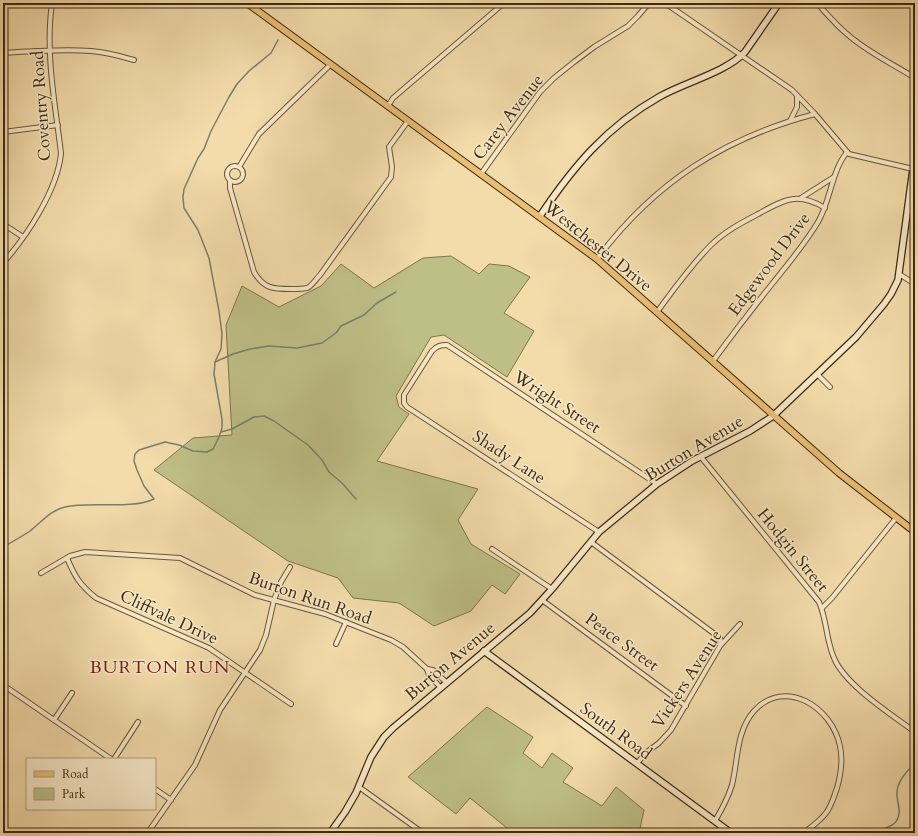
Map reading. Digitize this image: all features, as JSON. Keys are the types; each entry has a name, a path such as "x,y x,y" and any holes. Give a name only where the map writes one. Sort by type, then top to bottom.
{"main road":[{"name":"Westchester Drive","path":"247,3 597,259 839,473 915,532"}],"street":[{"name":"Coventry Road","path":"3,263 23,238 45,201 57,175 60,163 61,152 50,51 52,3"},
{"path":"388,106 393,98 504,3"},
{"name":"Carey Avenue","path":"481,174 540,92 554,78 594,47 628,26 649,3"},
{"path":"665,3 792,90 815,114 849,154 913,169"},
{"path":"540,216 561,184 601,139 631,114 659,97 710,73 741,56 779,3"},
{"path":"817,3 831,20 848,35 915,78"},
{"path":"3,53 92,51 134,60"},
{"path":"239,167 259,134 331,64"},
{"path":"790,121 797,107 797,96"},
{"path":"597,259 621,228 635,214 662,189 705,158 727,146 763,130 815,114"},
{"path":"239,167 232,167 228,171 227,176 230,181 233,201 254,272 264,285 273,288 307,288 320,275 391,177 392,167 389,147 408,120"},
{"path":"3,132 58,125"},
{"name":"Edgewood Drive","path":"712,361 796,253 818,221 825,208 834,177 843,157 847,152"},
{"name":"Burton Avenue","path":"330,833 345,812 359,787 368,763 384,737 440,687 530,613 599,532 657,484 681,468 750,431 773,416 856,337 891,294 899,274 915,161"},
{"path":"230,181 238,182 242,179 243,174 239,167"},
{"path":"657,312 695,262 724,234 740,223 780,203 801,198 834,177"},
{"path":"801,198 815,202 825,208"},
{"path":"3,224 23,238"},
{"path":"899,274 915,284"},
{"name":"Wright Street","path":"404,403 404,395 432,351 441,345 447,345 657,484"},
{"path":"817,374 830,387"},
{"name":"Shady Lane","path":"404,403 407,407 599,532"},
{"name":"Hodgin Street","path":"701,457 813,594 822,608 832,652 838,667 845,677 915,732"},
{"path":"822,608 832,598 896,518"},
{"path":"591,542 720,638 720,646"},
{"path":"492,548 552,589"},
{"name":"Burton Run Road","path":"41,573 67,558 85,552 180,558 255,595 325,614 391,640 403,647 446,682"},
{"name":"Cliffvale Drive","path":"67,558 75,576 84,588 96,598 209,648 291,704"},
{"path":"151,828 195,765 220,710 260,650 266,635 274,600 281,582 290,567"},
{"name":"Peace Street","path":"542,600 686,706"},
{"path":"336,644 346,622"},
{"name":"Vickers Avenue","path":"637,763 671,730 720,646 740,624"},
{"name":"South Road","path":"484,651 731,833"},
{"name":"Burton Run Road","path":"427,668 429,675 440,687"},
{"path":"3,685 111,758"},
{"path":"54,720 72,693"},
{"path":"714,821 728,797 734,774 738,746 748,719 754,710 770,698 787,696 804,700 819,710 832,726 840,744 841,769 831,806 822,818 804,833"},
{"path":"113,758 138,722"},
{"path":"359,787 423,833"},
{"path":"156,791 171,800"}],"green space":[{"path":"451,256 479,274 489,264 509,266 530,277 504,313 534,331 507,377 444,335 431,337 396,396 399,407 409,414 377,461 478,489 458,520 471,544 520,574 505,594 492,585 471,611 434,626 399,603 353,598 338,578 288,561 154,470 193,438 232,435 226,325 242,286 279,307 321,286 341,264 374,288 423,258"},
{"path":"487,707 533,737 523,753 542,768 552,753 573,768 563,782 602,806 616,787 644,810 639,833 513,833 470,798 456,814 408,777"}],"waterway":[{"path":"3,547 30,531 54,511 65,507 75,505 134,504 154,499 144,486 134,461 135,454 139,450 165,442 179,445 193,451 207,452 213,449 222,428 222,419 214,374 215,362 221,349 222,334 209,258 198,230 184,208 184,189 198,158 204,149 211,131 237,84 249,71 271,53 278,40"},
{"path":"215,362 233,354 250,349 269,346 297,348 322,343 336,333 341,326 364,315 377,303 396,292"},
{"path":"221,432 232,429 254,417 264,416 274,421 308,445 322,460 329,472 342,483 356,499"},
{"path":"877,833 893,825 897,820 899,814 897,795 898,786 908,770 915,764"}],"district":[{"name":"BURTON RUN","path":"160,667"}]}
